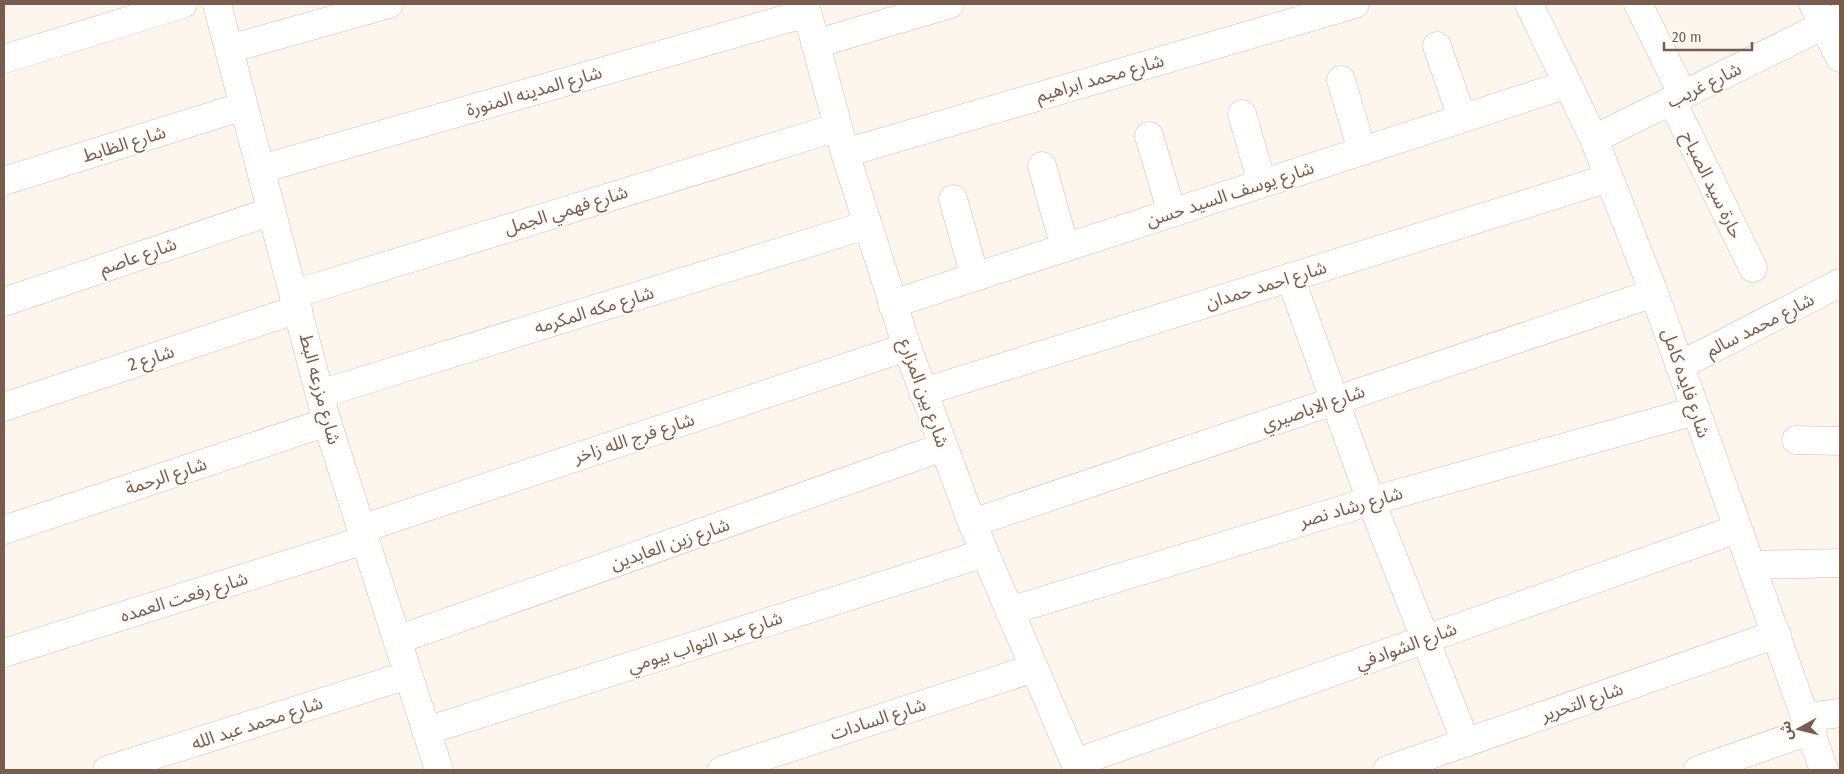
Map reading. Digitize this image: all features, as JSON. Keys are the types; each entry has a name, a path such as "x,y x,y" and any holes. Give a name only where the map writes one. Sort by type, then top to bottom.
{"street":[{"path":"4,59 183,4"},
{"name":"شارع مزرعه البط","path":"217,4 328,422 439,770"},
{"path":"229,49 389,4"},
{"path":"815,44 950,4"},
{"name":"شارع محمد ابراهيم","path":"845,153 1355,4"},
{"name":"شارع فايده كامل","path":"1529,4 1594,139 1654,293 1737,529 1778,634 1824,770"},
{"name":"حارة سيد الصباح","path":"1638,4 1677,98 1753,268"},
{"name":"شارع بين المزارع","path":"806,8 845,153 892,304 923,392 972,523 1076,767"},
{"name":"شارع المدينه المنورة","path":"261,169 806,8"},
{"path":"1825,15 1840,58"},
{"name":"شارع غريب","path":"1594,139 1677,98 1825,15"},
{"path":"1437,46 1462,118"},
{"path":"1341,80 1362,151"},
{"name":"شارع يوسف السيد حسن","path":"892,304 1568,84"},
{"name":"شارع الظابط","path":"4,181 244,106"},
{"path":"1242,114 1262,183"},
{"name":"شارع فهمي الجمل","path":"296,302 838,127"},
{"path":"1149,136 1172,213"},
{"path":"1042,166 1065,248"},
{"name":"شارع احمد حمدان","path":"923,392 1609,178"},
{"path":"953,199 975,277"},
{"name":"شارع عاصم","path":"4,302 272,211"},
{"name":"شارع مكه المكرمه","path":"320,394 867,225"},
{"path":"1290,277 1371,501 1466,742"},
{"name":"شارع محمد سالم","path":"1680,366 1840,283"},
{"name":"شارع الاباصيري","path":"972,523 1654,293"},
{"name":"شارع 2","path":"4,408 296,302"},
{"name":"شارع فرج الله زاخر","path":"363,534 907,347"},
{"name":"شارع رشاد نصر","path":"1009,611 1371,501 1695,411"},
{"name":"شارع الرحمة","path":"4,530 328,422"},
{"path":"1796,440 1840,441"},
{"name":"شارع زين العابدين","path":"397,640 943,447"},
{"name":"شارع الشوادفي","path":"1076,767 1427,639 1737,529"},
{"name":"شارع رفعت العمده","path":"4,653 363,534"},
{"name":"شارع عبد التواب بيومي","path":"426,731 985,554"},
{"path":"1751,566 1840,563"},
{"name":"شارع التحرير","path":"1387,770 1778,634"},
{"name":"شارع السادات","path":"722,770 1034,668"},
{"name":"شارع محمد عبد الله","path":"107,770 408,675"},
{"path":"1698,770 1809,723 1840,713"}]}
